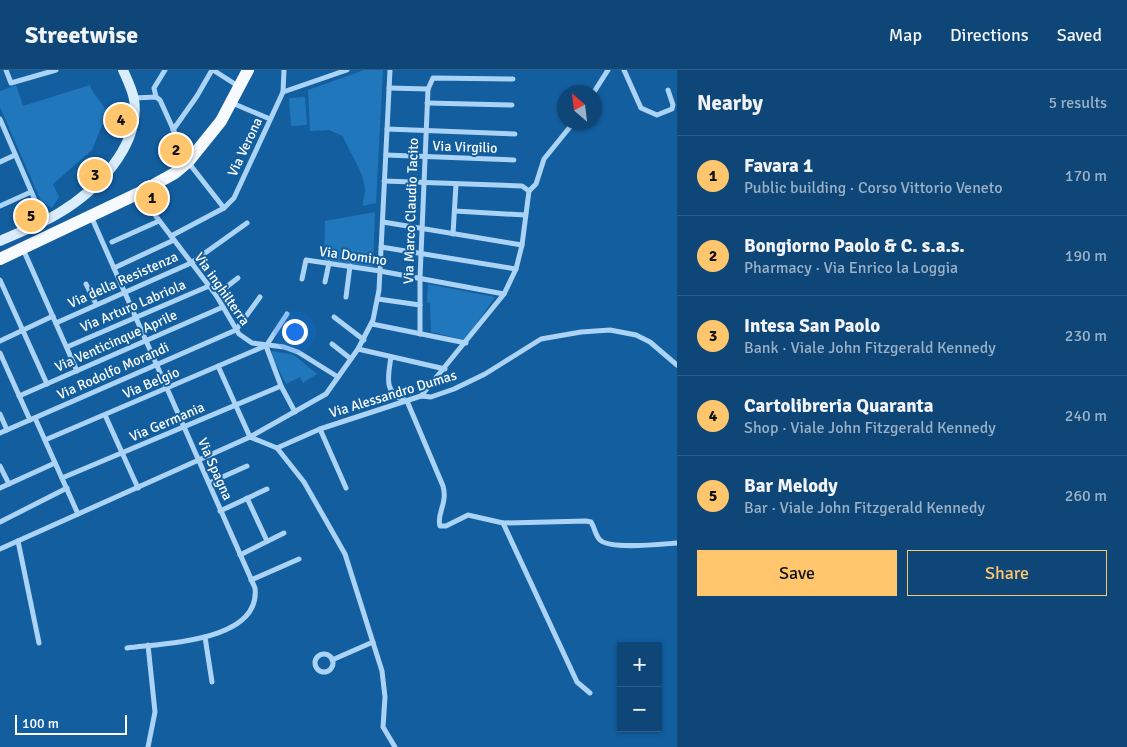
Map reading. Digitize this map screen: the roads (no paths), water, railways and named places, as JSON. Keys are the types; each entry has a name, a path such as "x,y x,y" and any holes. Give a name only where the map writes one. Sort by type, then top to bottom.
{"main road":[{"path":"0,259 139,193 175,173 188,162 207,140 232,103 248,70"}],"street":[{"path":"6,70 11,83 56,70"},
{"path":"1,239 46,220 68,207 90,190 120,156 132,126 134,98 123,70"},
{"path":"165,70 154,88 156,97 160,101 188,162 224,208"},
{"path":"173,130 198,96 213,70 240,87"},
{"path":"284,70 283,92 331,72 347,70"},
{"path":"0,549 250,437 326,394 364,340 372,324 378,299 390,70"},
{"path":"598,85 608,70"},
{"path":"624,70 641,108 657,115 672,109 673,105 668,90"},
{"path":"389,88 428,89 433,78 513,79"},
{"name":"Via Marco Claudio Tacito","path":"420,334 420,278 428,89"},
{"name":"Via Verona","path":"114,268 224,208 234,198 283,92"},
{"path":"134,98 156,97"},
{"path":"427,102 512,105"},
{"path":"232,103 270,119"},
{"path":"0,119 31,192 46,220"},
{"path":"387,129 515,134"},
{"path":"421,396 445,369 504,294 516,269 522,245 529,191 536,184 544,159 568,130"},
{"path":"0,162 15,155"},
{"name":"Via Virgilio","path":"386,155 514,160"},
{"path":"384,181 522,186 529,191"},
{"path":"453,234 456,184"},
{"path":"0,206 31,192"},
{"name":"Via inghilterra","path":"139,193 216,295 236,330 247,341 266,346 284,347 298,352 338,378"},
{"path":"455,211 525,215"},
{"name":"Via Spagna","path":"90,216 209,483 251,580 256,598 252,609 245,619 231,628 205,637 127,648"},
{"path":"112,242 159,221"},
{"path":"383,222 522,245"},
{"name":"Via della Resistenza","path":"56,323 191,262 247,223"},
{"path":"381,247 516,269"},
{"path":"23,248 77,371"},
{"name":"Via Domino","path":"302,279 306,260 380,271 504,294"},
{"path":"325,282 329,263"},
{"path":"346,297 350,266"},
{"path":"216,295 238,278"},
{"path":"0,280 47,384"},
{"path":"86,284 96,304"},
{"name":"Via Arturo Labriola","path":"67,347 209,286"},
{"path":"236,330 260,297"},
{"path":"378,299 420,305"},
{"name":"Via Venticinque Aprile","path":"20,396 223,307"},
{"path":"287,314 266,346 281,386 295,412"},
{"name":"Via della Resistenza","path":"0,341 53,316"},
{"path":"334,317 364,340"},
{"path":"372,324 466,343"},
{"name":"Via Rodolfo Morandi","path":"0,433 236,330"},
{"name":"Via Alessandro Dumas","path":"277,448 320,429 421,396 431,397 454,389 485,374 541,339 581,332 610,330 636,335 650,342 677,365"},
{"path":"332,344 351,359"},
{"name":"Via Belgio","path":"45,440 266,346"},
{"path":"358,349 445,369"},
{"path":"0,353 20,396 45,440 78,514"},
{"path":"391,356 387,384 394,395 407,401 443,486 446,501 438,519 440,526 446,526 468,515 502,523 586,521 591,522 598,538 606,543 642,546 677,543"},
{"path":"218,366 250,437 277,448 318,503 345,554 383,680 385,697 383,727 395,747"},
{"name":"Via Germania","path":"62,478 281,386"},
{"path":"0,414 7,430"},
{"path":"105,415 138,488"},
{"path":"320,429 346,488"},
{"path":"0,488 55,463"},
{"path":"0,466 9,484"},
{"path":"209,483 248,466"},
{"path":"0,522 67,488"},
{"path":"220,511 267,488"},
{"path":"246,498 267,541"},
{"path":"502,523 576,682 590,693"},
{"path":"240,555 284,533"},
{"path":"18,541 39,643"},
{"path":"251,580 299,559"},
{"path":"205,637 212,682"},
{"path":"332,660 373,642"},
{"path":"148,645 155,712 148,747"}],"place":[{"name":"Cartolibreria Quaranta","path":"121,120"},
{"name":"Bongiorno Paolo & C. s.a.s.","path":"176,150"},
{"name":"Intesa San Paolo","path":"95,175"},
{"name":"Favara 1","path":"152,198"},
{"name":"Bar Melody","path":"31,216"}]}
